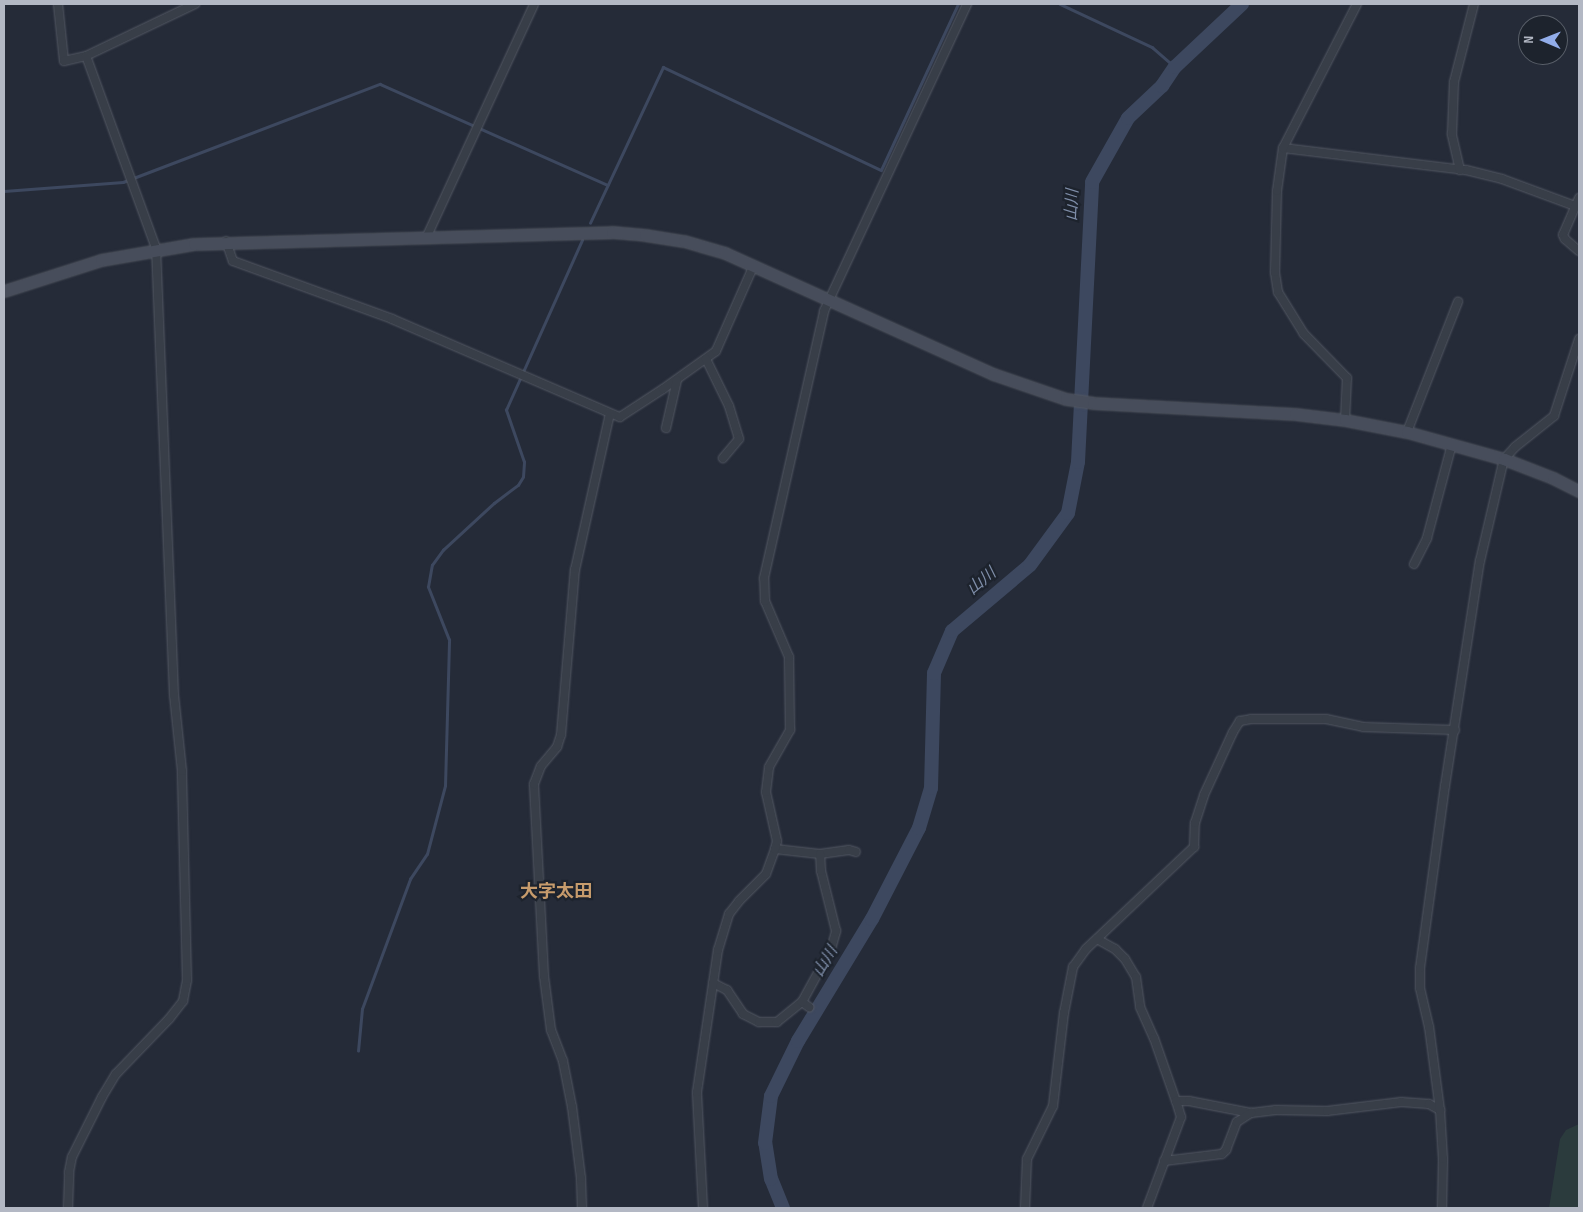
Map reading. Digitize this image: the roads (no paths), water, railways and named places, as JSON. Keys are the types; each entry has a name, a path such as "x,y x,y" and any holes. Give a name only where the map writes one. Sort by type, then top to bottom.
{"street":[{"path":"58,4 64,60 86,56 195,4"},
{"path":"427,236 534,4"},
{"path":"703,1208 697,1092 718,950 729,914 766,874 775,848 776,841 766,792 769,767 790,730 789,657 765,601 764,578 822,321 829,299 967,4"},
{"path":"1345,420 1347,378 1304,334 1278,292 1275,272 1277,191 1283,148 1357,4"},
{"path":"1460,170 1452,134 1454,82 1474,4"},
{"path":"68,1208 69,1172 72,1157 102,1097 116,1074 169,1020 183,1002 187,980 182,771 174,695 156,248 86,56"},
{"path":"1283,148 1398,164 1460,170 1502,179 1575,206"},
{"path":"1579,198 1563,235 1579,251"},
{"path":"4,291 101,260 156,248 226,241 612,232 684,241 754,265 993,374 1066,398 1093,403 1262,411 1345,420 1407,432 1504,459 1554,478 1579,491"},
{"path":"226,241 232,261 392,319 620,417 677,380 716,351 754,265"},
{"path":"1407,432 1458,302"},
{"path":"1442,1208 1444,1159 1440,1110 1429,1027 1420,988 1420,968 1445,786 1480,561 1504,459 1514,447 1554,416 1579,339"},
{"path":"706,359 729,406 739,439 723,458"},
{"path":"666,428 677,380"},
{"path":"582,1208 581,1178 572,1107 563,1061 551,1030 544,976 534,784 541,766 557,748 561,735 575,570 610,414"},
{"path":"1414,564 1427,538 1452,444"},
{"path":"1025,1208 1027,1159 1053,1106 1064,1013 1073,967 1082,954 1097,939 1194,847 1195,823 1204,796 1232,732 1240,721 1251,719 1326,719 1363,726 1455,730"},
{"path":"775,848 820,854 849,850 856,852"},
{"path":"713,983 727,990 742,1014 759,1022 777,1022 802,1002 831,949 836,931 821,872 820,854"},
{"path":"1097,939 1115,949 1125,959 1136,977 1140,1007 1154,1038 1181,1117 1147,1208"},
{"path":"802,1002 809,1007"},
{"path":"1176,1101 1206,1104 1251,1113 1276,1110 1327,1111 1401,1102 1429,1104 1440,1110"},
{"path":"1164,1161 1222,1154 1226,1150 1238,1122 1251,1113"}],"waterway":[{"path":"590,223 663,67 881,170 958,4"},
{"path":"1060,4 1152,47 1175,67"},
{"name":"山川","path":"783,1208 771,1179 765,1143 771,1096 798,1041 872,919 919,828 931,788 934,673 952,631 1030,565 1068,513 1078,462 1092,182 1128,118 1162,86 1175,67 1242,4"},
{"path":"4,191 123,182 380,84 608,185"},
{"path":"358,1051 362,1009 410,879 427,854 445,786 449,640 428,587 432,565 443,550 494,503 518,485 523,477 524,462 506,410 582,240"}],"district":[{"name":"大字太田","path":"556,892"}]}
